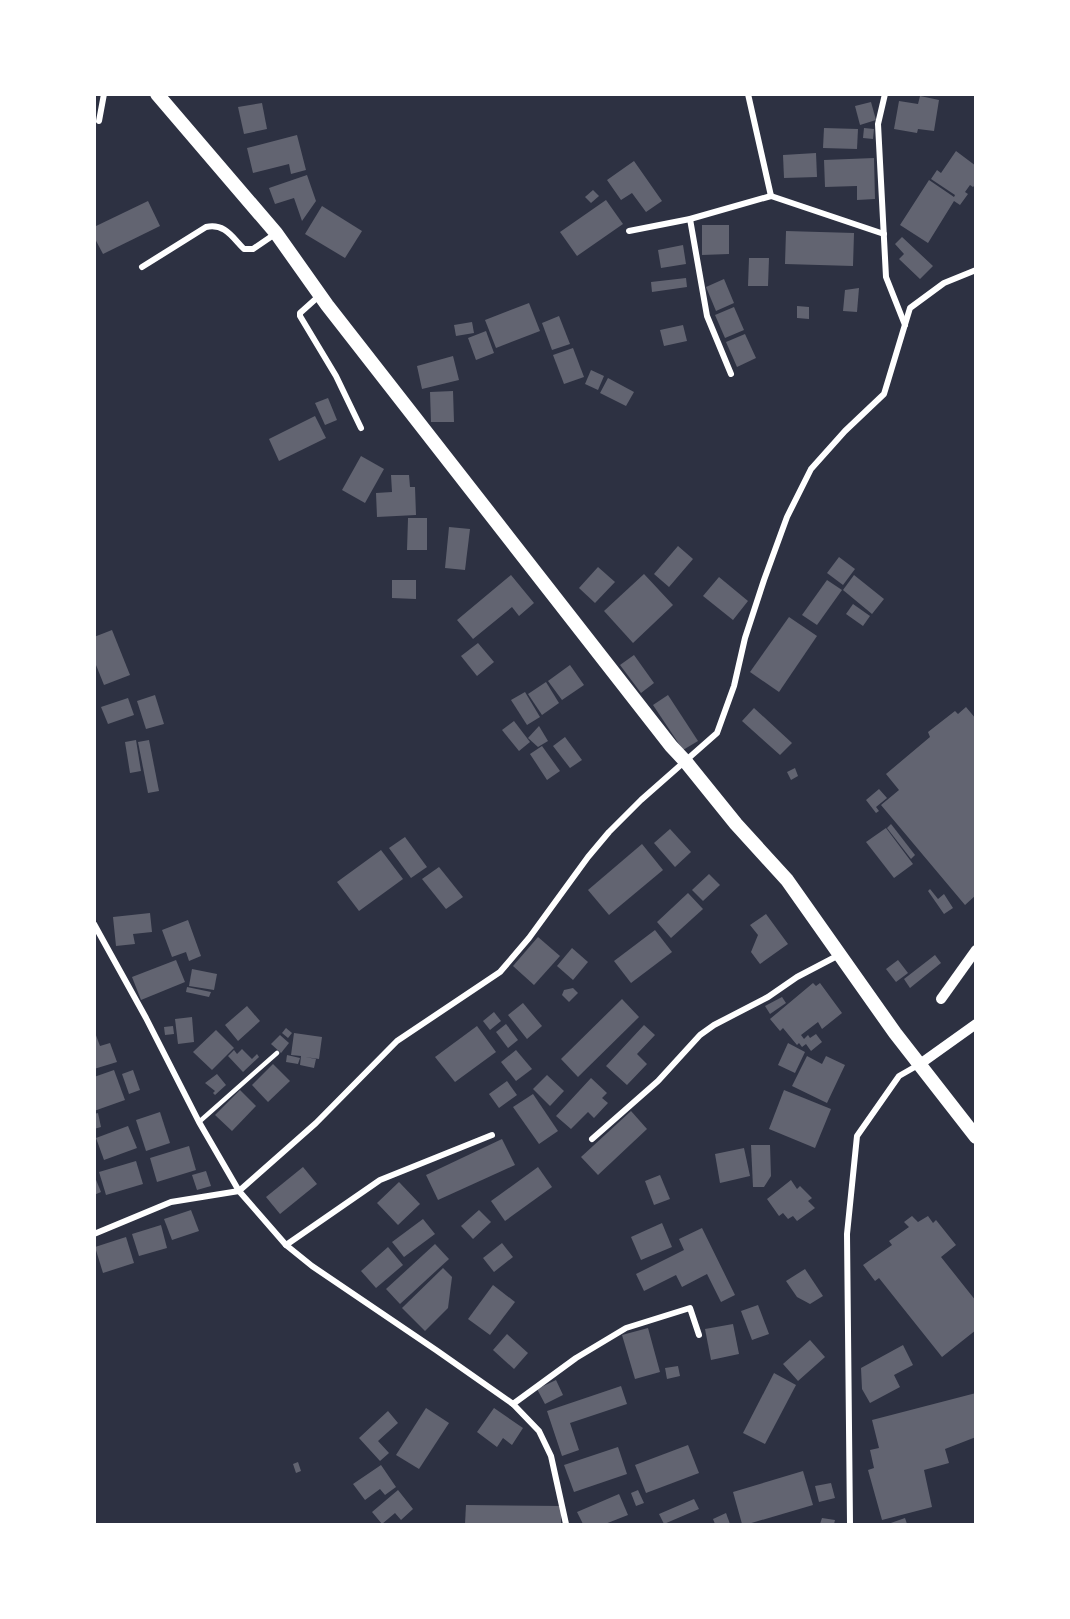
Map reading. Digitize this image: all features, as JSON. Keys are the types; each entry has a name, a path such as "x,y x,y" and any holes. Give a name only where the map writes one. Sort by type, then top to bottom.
{"main road":[{"path":"157,94 276,233 320,295 671,747 787,880 895,1033 975,1137"}],"street":[{"path":"99,121 104,94"},
{"path":"748,94 771,196"},
{"path":"885,94 878,124 886,277 905,325"},
{"path":"629,231 690,219 771,196 884,234"},
{"path":"690,219 707,316 731,374"},
{"path":"142,267 206,226 216,225 224,228 244,249 253,249 276,233"},
{"path":"94,1234 171,1202 239,1191 316,1123 397,1041 500,972 529,938 609,832 641,800 717,733 734,686 745,638 764,580 788,517 810,469 844,431 884,394 910,309 944,283 975,270"},
{"path":"320,295 308,304 300,316 336,376 361,428"},
{"path":"94,924 146,1018 198,1122 239,1191 286,1245 312,1266 513,1404 539,1431 551,1456 566,1524"},
{"path":"941,999 975,950"},
{"path":"592,1139 658,1082 700,1035 838,955"},
{"path":"850,1524 847,1234 857,1136 899,1077 975,1024"},
{"path":"286,1245 380,1180 492,1135"},
{"path":"513,1404 576,1358 626,1328 690,1308 699,1335"}],"lane":[{"path":"198,1122 277,1053"}],"building":[{"path":"920,96 939,100 934,131 918,129 917,133 894,129 899,101 918,104"},
{"path":"871,102 876,120 860,125 855,106"},
{"path":"262,103 267,129 244,134 238,107"},
{"path":"824,128 858,129 857,149 823,148"},
{"path":"864,128 874,129 873,139 863,138"},
{"path":"297,135 306,170 291,174 289,164 253,173 247,148"},
{"path":"956,151 976,166 976,184 973,187 970,185 965,192 968,194 960,205 954,201 928,243 900,225 929,180 954,197 955,195 931,179 937,170 941,173"},
{"path":"816,153 817,177 784,178 783,155"},
{"path":"874,158 875,199 857,200 857,186 825,187 824,160"},
{"path":"634,161 662,201 646,212 632,193 621,200 607,180"},
{"path":"307,175 316,201 302,221 294,198 275,204 269,188"},
{"path":"593,190 599,196 591,203 585,197"},
{"path":"606,200 623,224 577,256 560,232"},
{"path":"148,201 160,226 103,254 94,237 94,227"},
{"path":"322,206 362,231 345,258 305,234"},
{"path":"702,225 729,225 729,254 702,255"},
{"path":"786,231 854,233 853,266 785,264"},
{"path":"902,237 933,266 920,279 899,259 904,254 895,244"},
{"path":"683,245 686,264 661,268 658,250"},
{"path":"749,258 769,258 768,286 748,286"},
{"path":"686,278 687,287 652,292 651,282"},
{"path":"724,279 734,303 716,311 706,287"},
{"path":"859,288 857,312 843,311 845,290"},
{"path":"529,303 540,331 496,348 485,320"},
{"path":"797,306 809,307 809,319 797,318"},
{"path":"734,307 744,330 725,338 715,315"},
{"path":"559,316 570,344 552,350 542,323"},
{"path":"472,322 474,333 456,336 454,325"},
{"path":"683,325 687,341 664,346 660,330"},
{"path":"486,331 494,353 476,360 468,338"},
{"path":"745,334 756,358 737,367 726,342"},
{"path":"573,348 584,377 564,384 553,355"},
{"path":"453,356 459,380 422,389 417,366"},
{"path":"591,370 604,376 598,390 585,384"},
{"path":"608,378 634,392 626,406 600,393"},
{"path":"453,391 454,422 431,422 430,392"},
{"path":"328,398 337,420 325,425 315,403"},
{"path":"315,416 326,438 279,461 269,439"},
{"path":"361,456 384,469 365,503 342,490"},
{"path":"391,475 409,475 410,487 415,487 416,515 377,517 376,493 392,492"},
{"path":"408,518 427,518 427,550 407,550"},
{"path":"449,527 470,529 465,570 445,568"},
{"path":"678,546 693,559 669,587 654,574"},
{"path":"839,557 855,569 843,585 827,573"},
{"path":"598,567 615,582 595,603 579,588"},
{"path":"644,574 673,605 633,643 604,611"},
{"path":"511,575 534,603 519,616 512,607 473,639 457,620"},
{"path":"854,575 884,599 872,614 843,590"},
{"path":"719,577 748,601 733,620 703,596"},
{"path":"392,580 416,580 416,599 392,598"},
{"path":"827,580 842,590 817,625 802,615"},
{"path":"853,604 870,616 863,626 846,614"},
{"path":"789,617 817,636 779,692 750,672"},
{"path":"112,630 130,675 104,685 94,660 94,637"},
{"path":"478,643 494,662 477,676 461,656"},
{"path":"634,655 654,683 641,693 620,665"},
{"path":"570,665 584,685 562,700 548,681"},
{"path":"546,682 559,703 542,715 528,694"},
{"path":"525,692 540,717 527,725 511,700"},
{"path":"155,695 164,724 146,729 137,701"},
{"path":"668,695 698,741 683,750 653,705"},
{"path":"128,698 134,715 108,724 101,707"},
{"path":"966,707 976,719 976,895 965,905 881,805 899,790 886,774 930,737 928,732 955,711 958,714"},
{"path":"754,708 792,743 780,755 742,721"},
{"path":"514,721 530,742 519,751 502,730"},
{"path":"539,726 548,741 538,747 528,738"},
{"path":"565,737 582,760 570,768 553,746"},
{"path":"136,740 141,771 130,773 125,742"},
{"path":"149,740 159,791 148,793 138,742"},
{"path":"542,746 560,771 547,780 530,754"},
{"path":"795,768 798,776 791,780 787,772"},
{"path":"879,789 887,798 876,807 879,811 876,813 866,800"},
{"path":"891,824 915,855 911,859 887,828"},
{"path":"886,828 913,864 894,878 866,842"},
{"path":"670,829 691,852 675,867 654,843"},
{"path":"405,837 427,867 411,878 389,848"},
{"path":"642,844 663,870 609,915 588,890"},
{"path":"381,850 403,879 359,911 337,882"},
{"path":"439,867 463,897 446,909 422,879"},
{"path":"709,874 720,885 703,901 692,890"},
{"path":"930,889 938,899 944,894 953,908 944,914 928,891"},
{"path":"688,893 703,909 671,938 657,922"},
{"path":"150,913 152,932 133,934 135,944 116,946 113,917"},
{"path":"766,914 788,944 760,964 751,952 758,935 750,925"},
{"path":"188,920 201,956 189,961 186,952 172,957 162,930"},
{"path":"655,930 672,952 631,983 614,961"},
{"path":"538,937 560,956 534,985 513,966"},
{"path":"572,948 588,962 573,980 557,966"},
{"path":"935,955 941,963 910,988 904,979"},
{"path":"176,960 185,982 141,1000 132,977"},
{"path":"898,960 908,973 896,982 886,969"},
{"path":"192,969 217,974 214,990 189,986"},
{"path":"813,983 816,986 820,983 842,1013 822,1029 818,1022 801,1035 804,1039 808,1035 810,1038 816,1034 822,1042 811,1051 806,1044 802,1047 799,1043 797,1045 783,1028 780,1031 770,1019"},
{"path":"187,987 211,992 209,997 186,992"},
{"path":"573,988 578,993 569,1002 562,995 564,990"},
{"path":"782,997 786,1003 770,1014 765,1006"},
{"path":"622,999 639,1017 578,1077 561,1059"},
{"path":"523,1003 542,1026 527,1039 508,1015"},
{"path":"247,1006 260,1021 238,1041 225,1025"},
{"path":"494,1012 501,1021 490,1030 483,1021"},
{"path":"192,1017 194,1042 178,1044 175,1019"},
{"path":"506,1024 518,1040 508,1048 496,1032"},
{"path":"644,1025 655,1035 637,1054 647,1064 627,1085 606,1066"},
{"path":"173,1026 174,1034 165,1035 164,1027"},
{"path":"477,1026 496,1052 455,1082 435,1057"},
{"path":"286,1028 292,1033 288,1038 282,1033"},
{"path":"94,1030 100,1046 110,1043 117,1062 94,1069"},
{"path":"216,1030 234,1048 212,1070 193,1052"},
{"path":"294,1033 322,1037 319,1059 305,1057 316,1059 314,1068 300,1065 301,1056 291,1055"},
{"path":"280,1035 289,1043 281,1053 271,1044"},
{"path":"788,1043 805,1052 795,1073 778,1065"},
{"path":"242,1049 252,1059 257,1054 259,1057 243,1072 228,1056 234,1050 237,1054"},
{"path":"516,1050 532,1069 516,1081 501,1062"},
{"path":"287,1055 300,1058 298,1064 286,1062"},
{"path":"807,1056 822,1064 826,1056 845,1065 827,1103 792,1086"},
{"path":"273,1064 290,1081 268,1102 252,1085"},
{"path":"114,1070 125,1100 94,1111 94,1077"},
{"path":"133,1070 140,1090 129,1094 122,1074"},
{"path":"217,1074 226,1085 215,1095 213,1093 215,1091 205,1083"},
{"path":"547,1075 564,1091 550,1106 533,1089"},
{"path":"591,1078 607,1093 602,1098 608,1103 594,1118 588,1112 571,1129 556,1116"},
{"path":"507,1081 517,1095 499,1108 489,1094"},
{"path":"240,1090 256,1106 232,1131 215,1115"},
{"path":"784,1090 831,1109 815,1148 769,1129"},
{"path":"533,1094 558,1131 539,1144 513,1107"},
{"path":"631,1111 647,1129 598,1175 581,1157"},
{"path":"160,1112 170,1143 146,1151 136,1120"},
{"path":"98,1113 101,1127 94,1129 94,1114"},
{"path":"128,1126 137,1148 104,1160 96,1138"},
{"path":"502,1139 515,1165 438,1200 426,1175"},
{"path":"751,1145 770,1145 771,1176 764,1187 753,1187"},
{"path":"189,1146 196,1170 157,1182 150,1158"},
{"path":"744,1148 750,1176 720,1183 715,1154"},
{"path":"136,1161 143,1184 106,1195 99,1172"},
{"path":"303,1167 317,1184 280,1214 266,1197"},
{"path":"538,1167 552,1187 505,1221 491,1201"},
{"path":"206,1171 211,1186 197,1190 192,1175"},
{"path":"94,1175 101,1192 94,1195"},
{"path":"660,1175 670,1199 654,1205 645,1181"},
{"path":"791,1180 797,1189 800,1186 812,1198 808,1201 815,1208 797,1221 793,1216 788,1219 783,1213 779,1216 767,1199"},
{"path":"399,1182 420,1204 398,1225 377,1203"},
{"path":"191,1210 199,1231 172,1240 164,1219"},
{"path":"479,1210 491,1222 473,1239 461,1226"},
{"path":"912,1216 918,1222 928,1216 933,1223 936,1220 956,1245 941,1257 976,1301 976,1330 942,1357 879,1278 875,1281 863,1265 892,1245 889,1241 909,1227 904,1222"},
{"path":"423,1219 435,1234 404,1257 392,1242"},
{"path":"662,1223 672,1247 641,1260 631,1237"},
{"path":"161,1225 167,1248 139,1256 132,1234"},
{"path":"702,1228 735,1295 721,1302 707,1274 682,1287 676,1275 644,1291 636,1274 684,1250 679,1239"},
{"path":"126,1237 134,1263 103,1273 95,1247"},
{"path":"502,1243 513,1257 494,1272 483,1258"},
{"path":"435,1244 449,1259 400,1304 386,1289"},
{"path":"388,1247 403,1265 376,1288 361,1271"},
{"path":"443,1268 452,1277 448,1308 425,1331 402,1308"},
{"path":"805,1269 823,1296 810,1304 797,1297 786,1281"},
{"path":"493,1285 515,1302 490,1335 468,1319"},
{"path":"758,1305 769,1334 752,1340 741,1311"},
{"path":"733,1324 739,1354 711,1360 705,1329"},
{"path":"648,1328 660,1372 635,1379 622,1335"},
{"path":"507,1334 528,1353 514,1369 493,1350"},
{"path":"810,1340 825,1357 798,1381 783,1364"},
{"path":"903,1345 913,1365 894,1375 900,1387 870,1403 862,1389 861,1368"},
{"path":"678,1366 680,1376 667,1379 665,1368"},
{"path":"774,1373 796,1385 765,1444 743,1433"},
{"path":"556,1380 563,1395 545,1404 537,1389"},
{"path":"621,1386 627,1404 570,1423 579,1450 562,1456 547,1411"},
{"path":"976,1393 976,1437 945,1449 949,1463 924,1470 932,1507 882,1520 868,1470 874,1468 870,1450 879,1448 872,1420"},
{"path":"426,1408 449,1423 419,1469 396,1455"},
{"path":"494,1408 523,1428 512,1445 503,1438 497,1447 477,1432"},
{"path":"388,1411 398,1423 378,1441 389,1453 380,1461 359,1438"},
{"path":"688,1445 699,1473 646,1493 635,1465"},
{"path":"618,1447 627,1474 574,1492 564,1465"},
{"path":"298,1462 301,1471 296,1473 293,1464"},
{"path":"381,1465 396,1487 385,1495 380,1489 365,1500 353,1484"},
{"path":"803,1471 813,1505 742,1524 733,1492"},
{"path":"831,1483 835,1498 819,1502 815,1486"},
{"path":"398,1490 413,1509 401,1520 395,1513 382,1524 372,1512"},
{"path":"638,1490 644,1503 636,1506 631,1493"},
{"path":"619,1494 628,1515 605,1524 583,1524 577,1512"},
{"path":"694,1499 699,1509 664,1524 659,1514"},
{"path":"466,1505 561,1506 561,1524 465,1524"},
{"path":"726,1513 730,1524 715,1524 713,1519"},
{"path":"822,1518 835,1520 834,1524 820,1524"},
{"path":"905,1518 907,1524 888,1524"}]}
